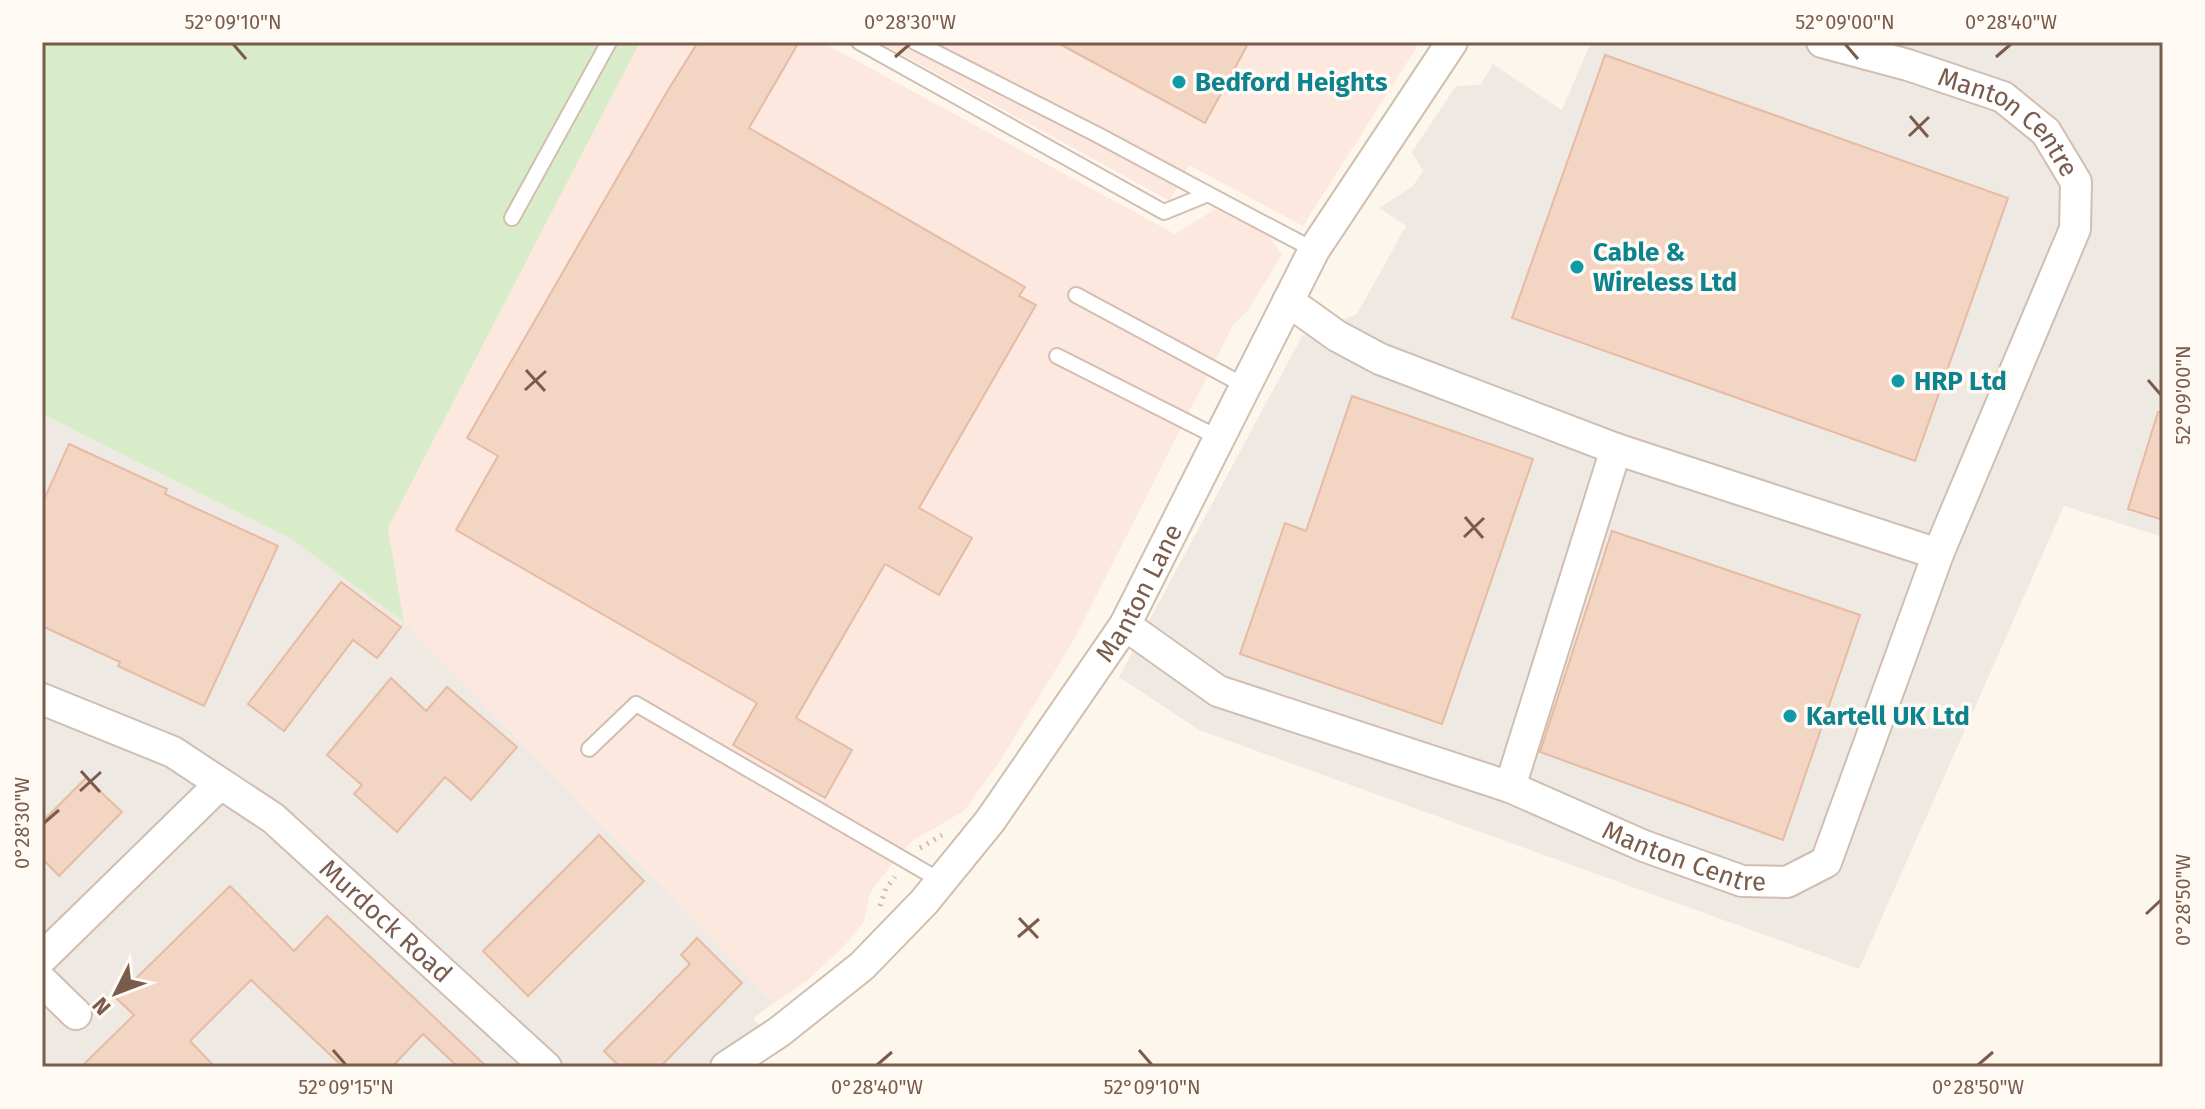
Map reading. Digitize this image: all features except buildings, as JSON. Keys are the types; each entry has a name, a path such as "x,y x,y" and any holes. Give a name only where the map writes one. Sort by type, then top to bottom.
{"street":[{"name":"Manton Lane","path":"726,1067 779,1032 862,966 941,881 990,821 1125,625 1314,250 1452,42"},
{"name":"Manton Centre","path":"1125,625 1218,691 1510,787 1644,846 1742,881 1787,882 1826,862 1938,554 2075,229 2076,182 2046,132 2003,97 1908,65 1822,42"},
{"path":"1288,301 1337,336 1380,359 1616,449 1938,554"},
{"path":"1510,787 1616,449"},
{"name":"Murdock Road","path":"42,699 173,752 273,818 546,1067"},
{"path":"42,958 220,784"},
{"path":"42,981 76,1014"}],"lane":[{"path":"512,218 609,42"},
{"path":"859,42 1164,212 1208,194"},
{"path":"915,42 1314,250"},
{"path":"1076,295 1245,386"},
{"path":"1057,356 1219,438"},
{"path":"589,749 636,704 941,881"}],"path":[{"path":"877,914 886,888 922,846 946,832"}],"shaded area":[{"path":"640,42 822,42 1175,234 1215,209 1269,235 1282,255 1248,310 1233,325 1076,636 1002,758 964,811 912,841 898,856 870,893 864,921 845,945 808,980 774,1003 404,622 388,528"},
{"path":"879,42 1420,42 1303,226 1189,165 1170,201"},
{"path":"1591,42 2163,42 2163,537 2064,506 1859,969 1199,730 1119,677 1302,336 1357,314 1406,226 1379,208 1413,186 1423,171 1412,152 1456,86 1480,85 1493,64 1562,110"},
{"path":"42,414 291,539 404,622 774,1003 753,1018 760,1027 702,1067 42,1067"}],"green space":[{"path":"42,42 640,42 388,528 404,622 291,539 42,414"}],"place":[{"name":"Bedford Heights","path":"1179,82"},
{"name":"Cable & Wireless Ltd","path":"1577,267"},
{"name":"HRP Ltd","path":"1898,381"},
{"name":"Kartell UK Ltd","path":"1790,716"}]}
